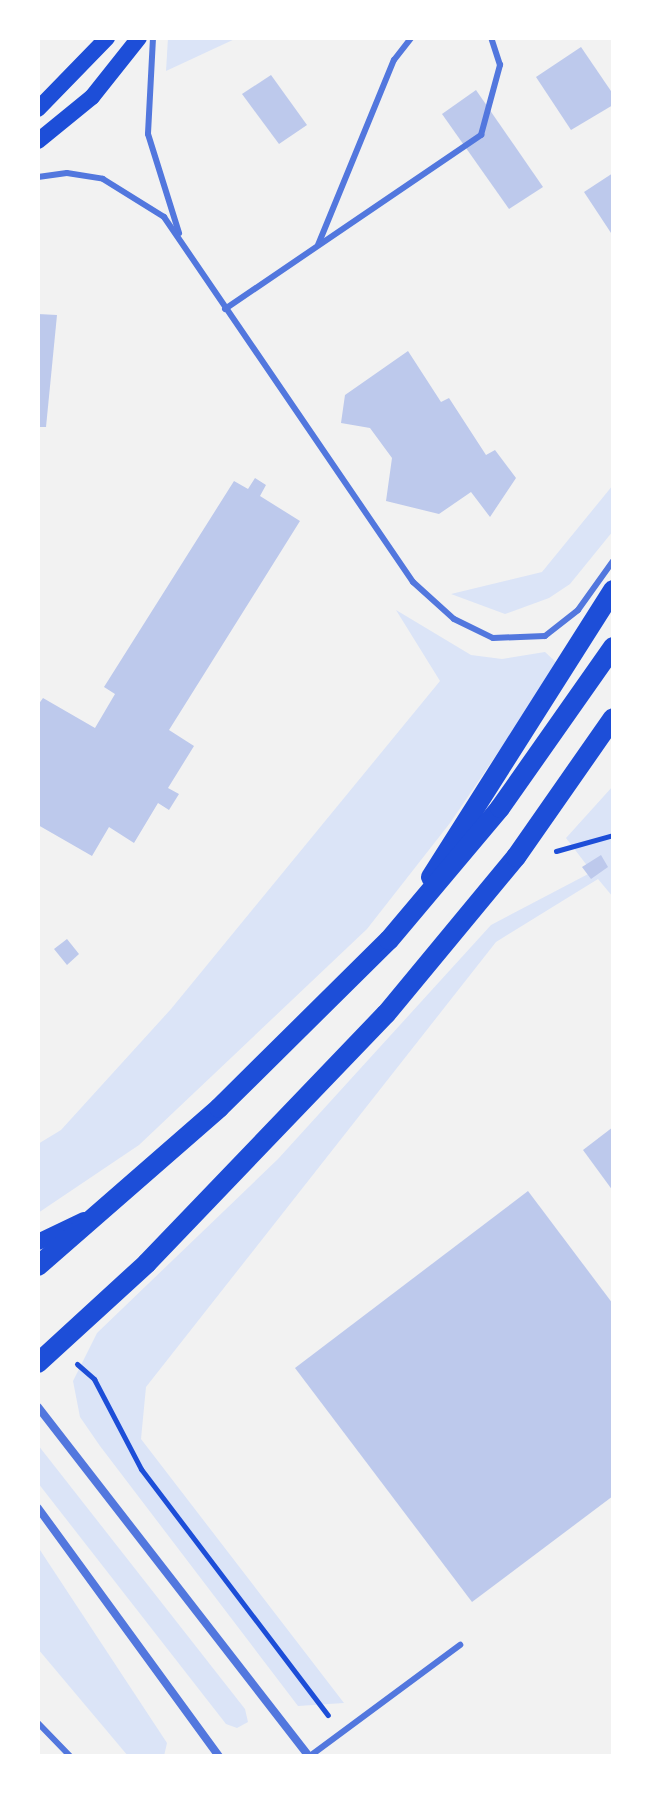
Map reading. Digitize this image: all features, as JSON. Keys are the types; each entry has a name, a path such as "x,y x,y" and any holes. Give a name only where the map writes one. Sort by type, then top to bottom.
{"main road":[{"path":"38,109 107,38"},
{"path":"38,141 92,97 139,38"},
{"path":"389,940 613,590"},
{"path":"38,1266 231,1097 389,940 500,808 613,647"},
{"path":"38,1363 120,1291 330,1074 516,857 613,718"},
{"path":"38,1242 96,1214"}],"street":[{"path":"38,1407 310,1756"},
{"path":"38,1508 219,1756"},
{"path":"38,1516 60,1540"}],"lane":[{"path":"153,38 148,134 181,236 225,309 413,582 472,631 531,640 578,610 613,561"},
{"path":"318,245 394,60 411,38"},
{"path":"225,309 481,135 500,65 491,38"},
{"path":"38,177 67,173 103,179 144,200 181,236"},
{"path":"310,1756 460,1645"},
{"path":"38,1723 70,1756"}],"path":[{"path":"516,857 589,846 613,835"},
{"path":"73,1361 94,1379 141,1469 341,1733"}],"shaded area":[{"path":"168,38 237,38 166,71"},
{"path":"613,485 613,531 570,584 549,598 505,614 451,594 542,572"},
{"path":"396,610 471,655 502,659 545,652 558,664 450,823 367,929 139,1145 38,1213 38,1144 61,1130 171,1009 440,681"},
{"path":"613,786 613,897 598,879 496,942 146,1387 141,1439 344,1703 298,1706 100,1446 80,1417 73,1381 97,1333 278,1159 491,925 592,872 566,838"},
{"path":"38,1445 245,1709 248,1722 237,1728 226,1724 38,1483"},
{"path":"38,1547 167,1743 164,1756 128,1756 38,1649"}],"building":[{"path":"581,47 613,94 613,105 571,130 536,77"},
{"path":"271,75 307,125 279,144 242,94"},
{"path":"476,90 543,187 509,209 442,114"},
{"path":"613,173 613,236 584,192"},
{"path":"38,314 57,315 46,427 38,427"},
{"path":"408,351 441,402 449,398 486,455 495,450 516,478 490,517 471,492 439,514 386,501 392,458 370,428 341,423 345,395"},
{"path":"255,478 266,485 260,496 300,521 169,730 194,746 168,788 179,794 169,810 158,803 134,843 109,827 92,856 38,825 38,705 43,698 95,728 115,694 104,687 234,481 248,489"},
{"path":"601,855 608,867 591,879 582,867"},
{"path":"67,939 79,954 67,965 54,949"},
{"path":"613,1127 613,1191 583,1150"},
{"path":"528,1191 613,1304 613,1496 472,1602 295,1368"}]}
